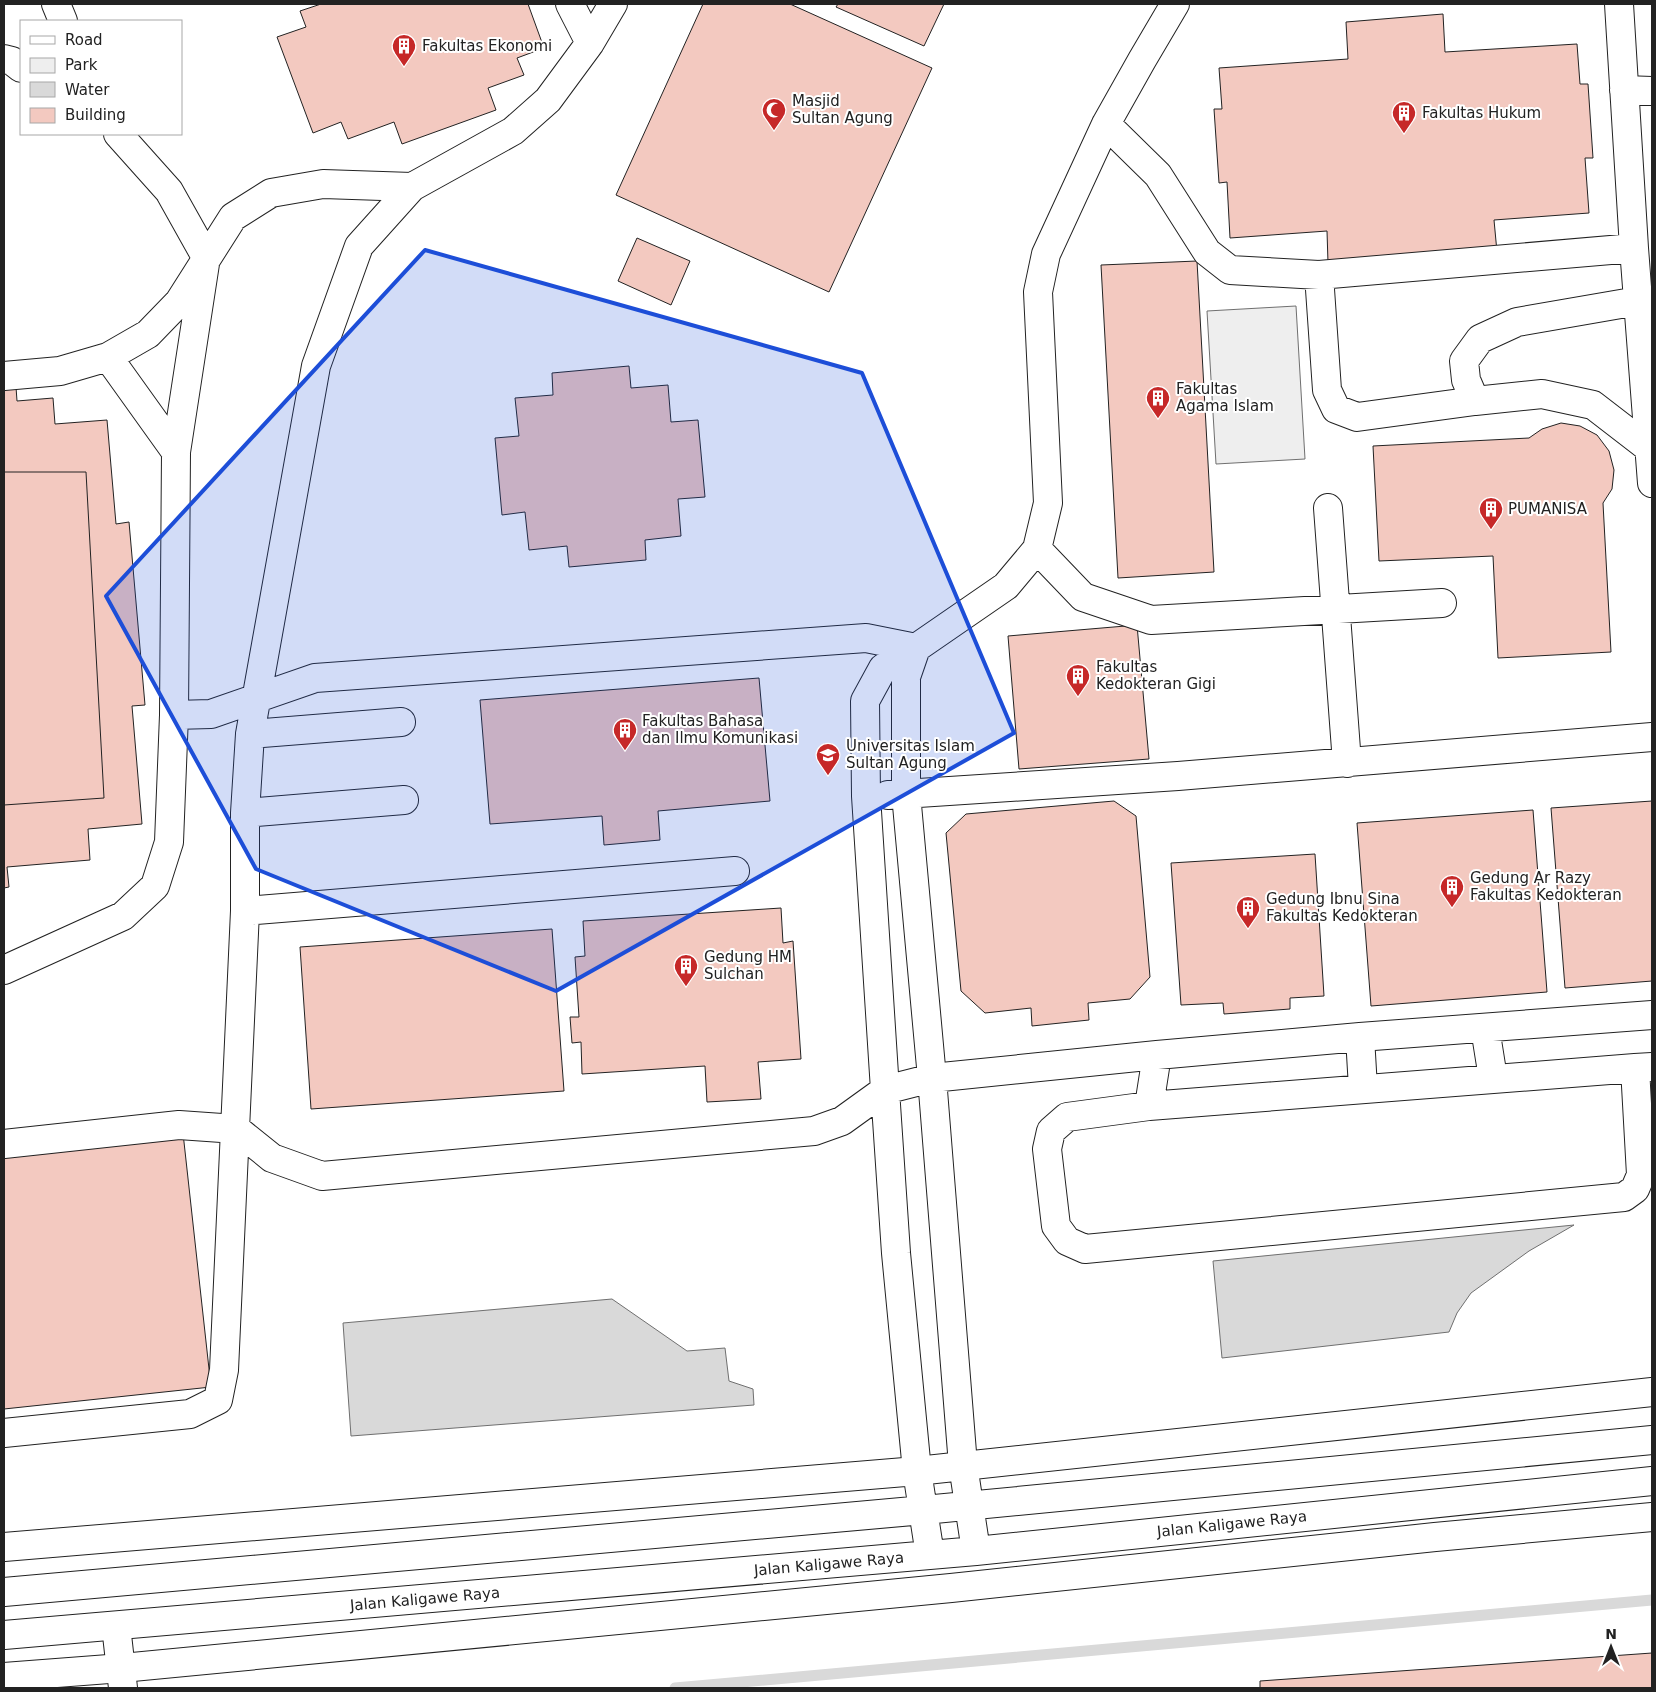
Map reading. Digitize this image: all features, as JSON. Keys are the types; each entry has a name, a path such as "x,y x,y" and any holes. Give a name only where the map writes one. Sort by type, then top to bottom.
{"main road":[{"path":"56,4 63,20"},
{"path":"570,4 590,43"},
{"path":"4,1434 190,1414 218,1400 224,1370 236,1129 245,911 245,812 250,734 316,366 359,246 412,186 513,131 548,100 590,43 613,4"},
{"path":"930,1555 917,1471 896,1254 866,796 865,701 883,668 916,648 1006,586 1037,549 1048,503 1038,292 1046,254 1106,124 1175,4"},
{"path":"1619,4 1638,301 1647,339 1652,483"},
{"path":"4,59 12,61 20,67"},
{"path":"1624,90 1652,91"},
{"path":"1106,124 1158,175 1207,252 1230,270 1319,275 1634,248"},
{"path":"4,970 124,916 156,886 168,842 174,715 176,452 206,257 169,191 119,135"},
{"path":"4,376 60,371 108,357 148,334 179,302 232,217 271,193 323,184 412,186"},
{"path":"1319,275 1327,390 1336,409 1357,417 1542,394 1593,405 1650,449"},
{"path":"1475,401 1466,380 1464,361 1480,339 1517,322 1638,301"},
{"path":"108,357 176,452"},
{"path":"1328,508 1347,763"},
{"path":"1037,549 1083,597 1151,620 1442,603"},
{"path":"174,715 211,714 315,678 335,676 866,638 916,648"},
{"path":"916,648 906,677 906,794 932,1078 963,1465 976,1551"},
{"path":"250,734 401,722"},
{"path":"866,796 1178,776 1652,737"},
{"path":"245,812 404,800"},
{"path":"245,911 735,871"},
{"path":"4,1144 179,1125 236,1129 272,1158 322,1176 814,1131 842,1121 885,1090 932,1078 1157,1055 1652,1015"},
{"path":"1485,1028 1493,1078"},
{"path":"1360,1038 1363,1088"},
{"path":"1149,1106 1157,1055"},
{"path":"1644,1068 1641,1174 1636,1189 1624,1197 1085,1249 1067,1241 1056,1226 1047,1149 1051,1131 1067,1117 1149,1106 1493,1078 1644,1068"},
{"path":"4,1547 917,1471 1652,1392"},
{"path":"4,1592 924,1510 1652,1440"},
{"name":"Jalan Kaligawe Raya","path":"4,1635 976,1551 1652,1481"},
{"path":"4,1677 122,1678 960,1587 1445,1536 1652,1517"},
{"path":"116,1626 122,1678"}],"highlighted area":[{"path":"425,250 862,373 1014,733 556,991 256,869 106,596"}],"green space":[{"path":"1296,306 1305,459 1216,464 1207,311"}],"water":[{"path":"1574,1225 1529,1251 1471,1293 1457,1313 1449,1332 1222,1358 1213,1261"},
{"path":"612,1299 687,1351 725,1348 729,1381 753,1389 754,1405 351,1436 343,1323"}],"building":[{"name":"Fakultas Ekonomi","path":"321,4 528,4 544,48 517,58 524,75 488,88 496,110 402,144 394,122 348,139 341,122 313,133 277,37 306,27 300,11"},
{"name":"Masjid Sultan Agung","path":"703,4 790,4 932,68 829,292 616,195"},
{"path":"838,4 944,4 924,46 836,7"},
{"name":"Fakultas Hukum","path":"1443,14 1445,52 1577,44 1580,84 1588,84 1593,158 1585,158 1589,213 1494,220 1497,252 1328,263 1327,231 1230,238 1227,182 1219,183 1214,109 1222,109 1219,68 1348,59 1346,22"},
{"path":"637,238 690,261 671,305 618,281"},
{"name":"Fakultas Agama Islam","path":"1197,261 1214,572 1118,578 1101,265"},
{"path":"629,366 631,388 668,385 671,422 698,420 705,497 678,499 681,536 645,540 646,560 569,567 567,546 529,550 525,512 502,515 495,438 519,436 515,398 553,395 552,373"},
{"path":"16,387 17,401 53,398 55,424 107,420 116,524 129,522 145,705 132,706 142,824 88,829 90,860 7,867 9,887 4,888 4,388"},
{"name":"PUMANISA","path":"1561,423 1580,426 1597,435 1609,451 1614,470 1612,489 1603,503 1611,652 1498,658 1493,556 1379,561 1373,446 1529,438 1542,429"},
{"path":"4,472 86,472 104,798 4,805"},
{"name":"Fakultas Kedokteran Gigi","path":"1137,625 1149,759 1019,769 1008,636"},
{"name":"Fakultas Bahasa dan Ilmu Komunikasi","path":"759,678 770,801 658,811 660,840 604,845 602,816 490,824 480,700"},
{"path":"1114,801 1136,816 1150,977 1130,999 1088,1003 1089,1020 1032,1026 1031,1008 985,1013 961,991 946,833 966,814"},
{"path":"1652,801 1652,981 1565,988 1551,808"},
{"name":"Gedung Ar Razy Fakultas Kedokteran","path":"1533,810 1547,992 1371,1006 1357,823"},
{"name":"Gedung Ibnu Sina Fakultas Kedokteran","path":"1315,854 1324,996 1290,998 1290,1009 1224,1014 1223,1003 1181,1005 1171,863"},
{"name":"Gedung HM Sulchan","path":"781,908 783,943 793,941 801,1059 758,1062 761,1099 707,1102 705,1066 582,1074 581,1042 572,1043 570,1017 579,1017 575,957 585,956 583,921"},
{"path":"552,929 564,1091 311,1109 300,947"},
{"path":"183,1133 211,1387 4,1409 4,1152"},
{"path":"1652,1653 1652,1688 1260,1688 1260,1681"}],"waterway":[{"path":"675,1688 1652,1600"}],"place":[{"name":"Fakultas Ekonomi","path":"404,67"},
{"name":"Masjid Sultan Agung","path":"774,131"},
{"name":"Fakultas Hukum","path":"1404,134"},
{"name":"Fakultas Agama Islam","path":"1158,419"},
{"name":"PUMANISA","path":"1491,530"},
{"name":"Fakultas Kedokteran Gigi","path":"1078,697"},
{"name":"Fakultas Bahasa dan Ilmu Komunikasi","path":"625,751"},
{"name":"Universitas Islam Sultan Agung","path":"828,776"},
{"name":"Gedung Ar Razy Fakultas Kedokteran","path":"1452,908"},
{"name":"Gedung Ibnu Sina Fakultas Kedokteran","path":"1248,929"},
{"name":"Gedung HM Sulchan","path":"686,987"}]}
